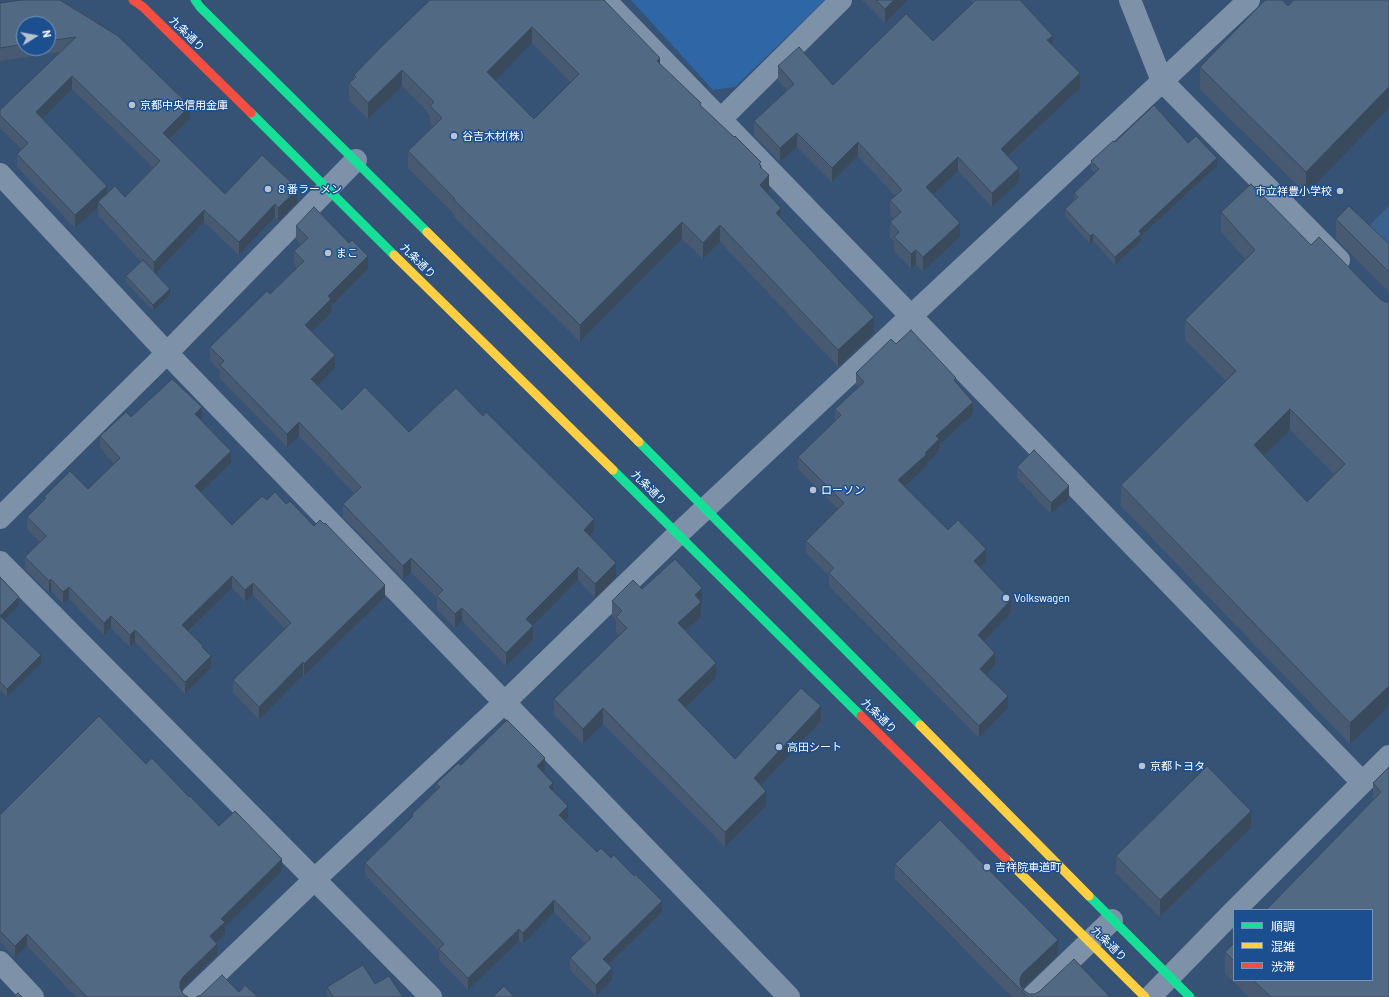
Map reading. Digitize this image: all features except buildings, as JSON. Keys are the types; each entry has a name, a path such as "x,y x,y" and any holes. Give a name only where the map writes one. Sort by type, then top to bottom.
{"highway":[{"name":"九条通り","path":"133,0 143,7 328,189 1145,997"},
{"name":"九条通り","path":"195,0 200,7 580,383 1190,997"}],"street":[{"path":"605,0 1362,782"},
{"path":"721,120 842,0"},
{"path":"1130,0 1162,81 1350,271"},
{"path":"192,997 504,703 678,534 1249,0"},
{"path":"0,518 167,353 356,160"},
{"path":"0,174 167,353 790,997"},
{"path":"0,562 431,997"},
{"path":"1237,909 1389,756"},
{"path":"1150,997 1233,913"},
{"path":"1032,997 1112,920"},
{"path":"0,962 33,997"}],"shaded area":[{"path":"631,0 825,0 735,87 713,90"},
{"path":"1389,206 1389,265 1359,236"}],"traffic: fast":[{"path":"195,0 200,7 427,232"},
{"path":"251,113 394,255"},
{"path":"639,442 920,725"},
{"path":"613,470 861,716"},
{"path":"1089,896 1190,997"}],"traffic: slow":[{"path":"427,232 639,442"},
{"path":"394,255 613,470"},
{"path":"920,725 1089,896"},
{"path":"1006,859 1145,997"}],"traffic: jam":[{"path":"133,0 143,7 251,113"},
{"path":"861,716 1006,859"}],"place":[{"name":"京都中央信用金庫","path":"132,105"},
{"name":"谷吉木材(株)","path":"454,136"},
{"name":"８番ラーメン","path":"268,189"},
{"name":"市立祥豊小学校","path":"1340,191"},
{"name":"まこ","path":"328,253"},
{"name":"ローソン","path":"813,490"},
{"name":"Volkswagen","path":"1006,598"},
{"name":"高田シート","path":"779,747"},
{"name":"京都トヨタ","path":"1142,766"},
{"name":"吉祥院車道町","path":"987,867"}]}
